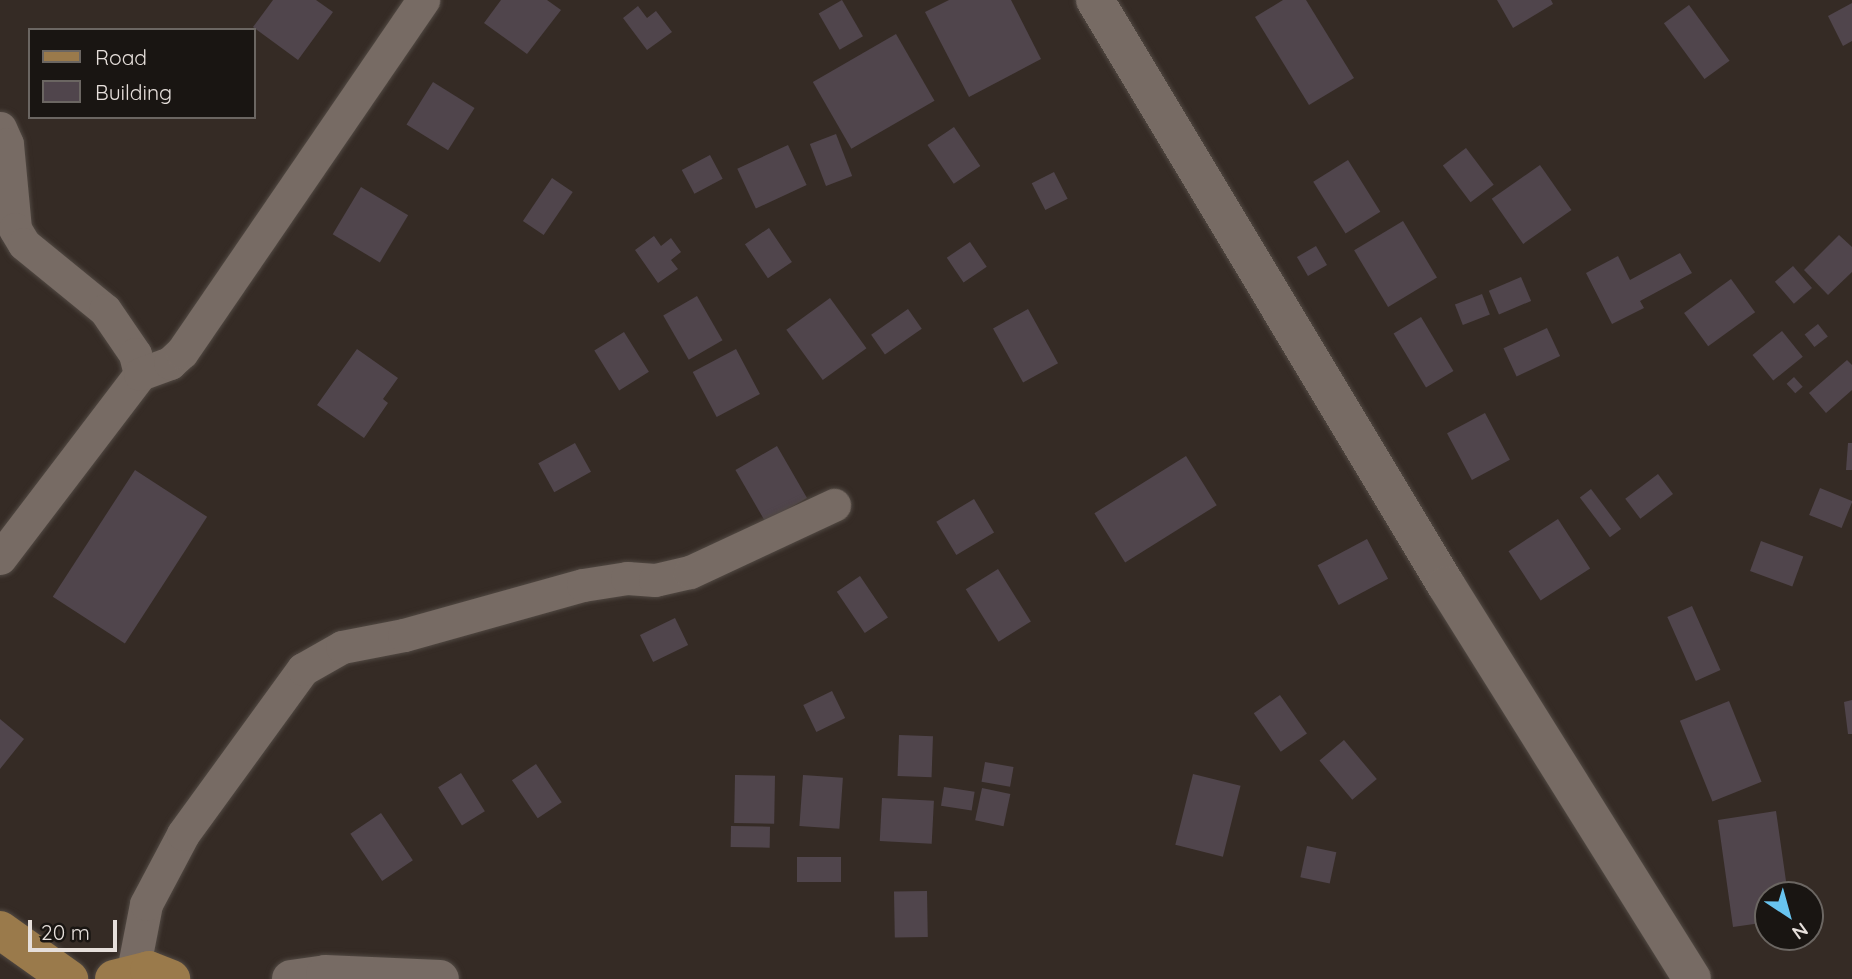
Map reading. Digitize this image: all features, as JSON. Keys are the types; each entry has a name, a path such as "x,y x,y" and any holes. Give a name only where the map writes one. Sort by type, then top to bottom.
{"main road":[{"path":"0,930 69,979"},
{"path":"123,975 149,970 171,979"}],"street":[{"path":"0,558 140,374 170,363 182,352 423,0"},
{"path":"1095,0 1446,585 1692,979"},
{"path":"0,128 7,144 15,229 24,244 105,310 135,354 140,374"},
{"path":"123,975 146,904 183,834 303,668 342,647 404,635 583,585 627,578 656,580 690,572 834,505"},
{"path":"291,979 325,974 440,979"}],"building":[{"path":"273,0 316,0 333,12 298,60 253,27"},
{"path":"501,0 547,0 561,10 527,54 484,23"},
{"path":"842,0 863,36 840,50 819,14"},
{"path":"949,0 1011,0 1041,59 969,97 925,12"},
{"path":"1283,0 1306,0 1354,78 1309,105 1255,17"},
{"path":"1497,0 1551,0 1553,4 1513,28"},
{"path":"1852,3 1852,41 1843,46 1828,16"},
{"path":"1689,5 1730,61 1704,79 1664,23"},
{"path":"638,6 647,18 656,11 672,32 647,50 623,18"},
{"path":"896,34 934,101 851,149 813,82"},
{"path":"433,82 475,108 448,150 407,124"},
{"path":"954,127 980,166 954,184 927,145"},
{"path":"836,134 852,176 826,186 810,144"},
{"path":"788,145 807,185 756,209 737,169"},
{"path":"1466,148 1494,185 1471,202 1443,165"},
{"path":"710,155 723,179 694,194 682,170"},
{"path":"1348,160 1380,212 1346,233 1313,182"},
{"path":"1540,165 1572,210 1523,244 1492,199"},
{"path":"1054,172 1068,199 1045,210 1032,183"},
{"path":"552,178 573,192 544,235 523,221"},
{"path":"361,187 408,215 380,262 333,234"},
{"path":"1403,221 1437,278 1388,307 1354,250"},
{"path":"769,228 792,262 768,278 745,244"},
{"path":"1839,235 1852,247 1852,272 1828,295 1804,270"},
{"path":"654,236 661,246 671,238 681,252 671,260 678,269 658,283 635,250"},
{"path":"970,242 987,267 964,283 947,258"},
{"path":"1316,246 1327,265 1308,276 1297,257"},
{"path":"1680,253 1692,273 1640,301 1644,308 1612,324 1586,273 1618,256 1630,280"},
{"path":"1793,266 1812,288 1794,304 1775,282"},
{"path":"1521,277 1531,301 1499,315 1489,291"},
{"path":"1731,279 1755,312 1708,346 1684,313"},
{"path":"1482,294 1490,315 1463,325 1455,304"},
{"path":"697,296 722,340 689,360 663,316"},
{"path":"830,298 866,348 823,380 786,330"},
{"path":"908,309 922,329 885,354 871,335"},
{"path":"1028,309 1058,363 1023,383 993,328"},
{"path":"1421,317 1453,371 1426,387 1394,333"},
{"path":"1818,324 1828,337 1814,347 1805,334"},
{"path":"1547,328 1560,356 1517,376 1503,348"},
{"path":"1782,331 1803,357 1773,381 1752,355"},
{"path":"624,332 649,372 619,390 594,351"},
{"path":"357,349 398,378 383,399 388,403 364,438 317,405"},
{"path":"736,349 760,394 717,417 693,372"},
{"path":"1847,360 1852,365 1852,390 1826,413 1809,393"},
{"path":"1794,377 1803,387 1795,393 1787,384"},
{"path":"1485,413 1510,460 1472,480 1447,433"},
{"path":"575,443 591,472 554,492 538,463"},
{"path":"1848,443 1852,443 1852,470 1846,470"},
{"path":"777,446 807,498 765,522 735,470"},
{"path":"1186,456 1217,505 1125,562 1094,513"},
{"path":"135,470 207,517 125,643 53,597"},
{"path":"1658,474 1673,494 1640,519 1625,499"},
{"path":"1820,488 1852,501 1842,528 1809,515"},
{"path":"1591,489 1621,529 1610,537 1580,497"},
{"path":"974,499 994,532 956,555 936,522"},
{"path":"1558,519 1590,568 1541,601 1509,551"},
{"path":"1367,539 1388,579 1339,605 1318,565"},
{"path":"1761,541 1803,556 1792,586 1750,571"},
{"path":"998,569 1031,622 999,642 966,589"},
{"path":"860,576 888,617 865,633 837,592"},
{"path":"1692,606 1720,670 1696,681 1667,617"},
{"path":"675,618 688,645 653,662 640,635"},
{"path":"832,691 845,718 816,732 803,705"},
{"path":"1280,695 1307,734 1281,752 1254,713"},
{"path":"1852,700 1852,734 1848,734 1844,702"},
{"path":"1729,701 1762,782 1712,802 1680,721"},
{"path":"0,719 24,739 0,769"},
{"path":"899,735 933,736 932,777 898,776"},
{"path":"1344,740 1377,779 1352,800 1319,761"},
{"path":"985,762 1014,767 1010,787 982,782"},
{"path":"536,764 562,802 538,818 512,780"},
{"path":"461,773 485,811 462,825 438,787"},
{"path":"1193,774 1241,786 1223,857 1175,845"},
{"path":"735,775 775,776 774,824 734,823"},
{"path":"803,775 843,778 839,829 799,826"},
{"path":"944,787 975,792 972,811 941,806"},
{"path":"982,788 1010,794 1004,826 975,820"},
{"path":"882,798 934,801 932,844 880,841"},
{"path":"1776,811 1786,881 1754,881 1754,924 1733,927 1718,820"},
{"path":"381,813 413,860 382,881 350,834"},
{"path":"731,826 770,827 770,848 731,847"},
{"path":"1307,846 1336,852 1330,884 1300,877"},
{"path":"797,857 841,857 841,882 797,882"},
{"path":"927,891 928,937 895,938 894,892"}]}
